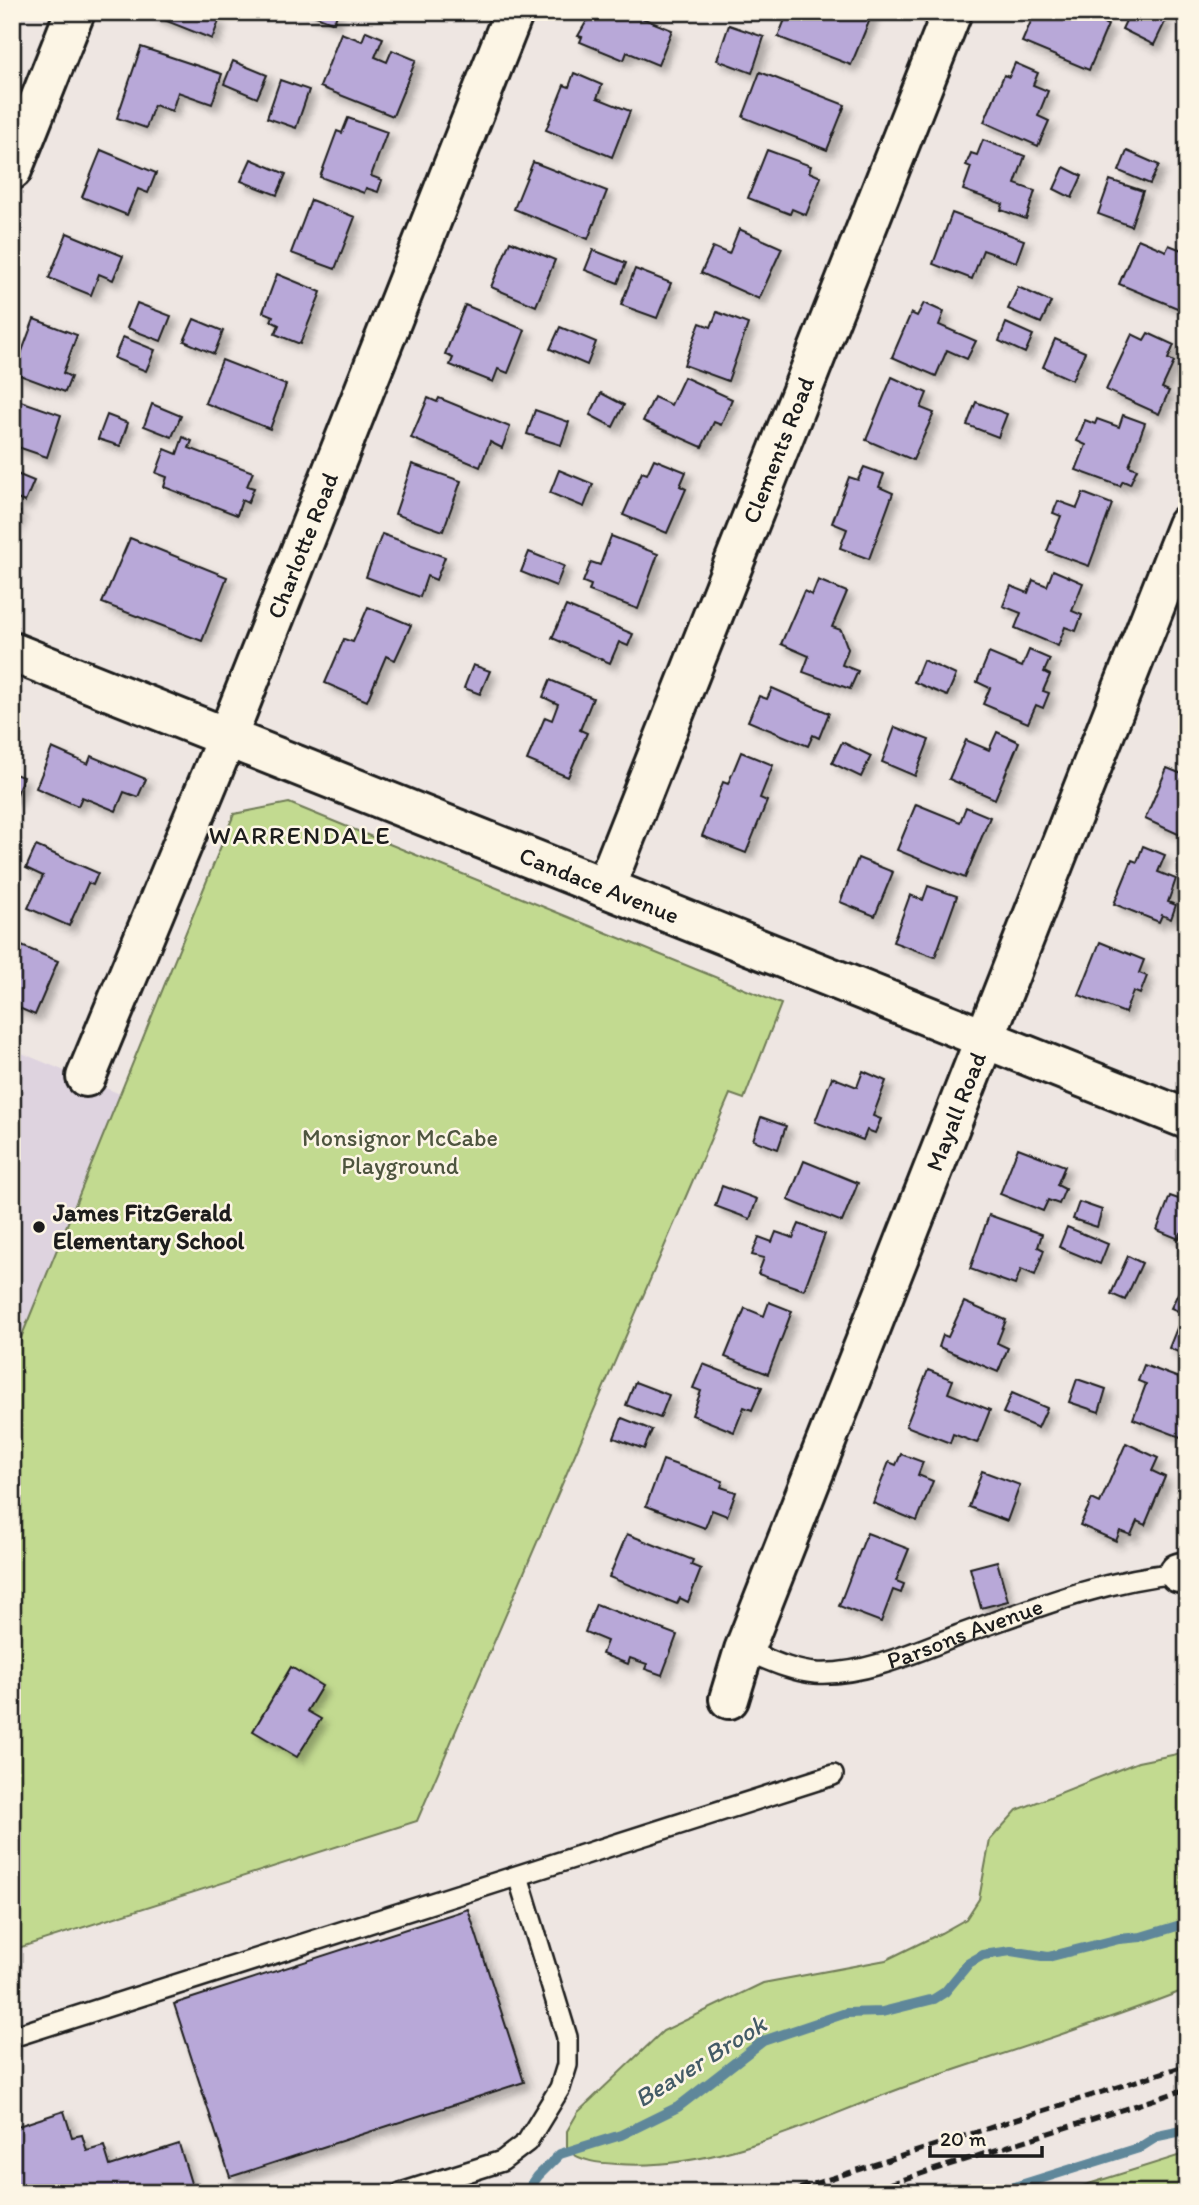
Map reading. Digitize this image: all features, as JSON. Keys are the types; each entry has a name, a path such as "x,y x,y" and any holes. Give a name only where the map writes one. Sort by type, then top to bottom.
{"street":[{"path":"12,170 75,12"},
{"name":"Charlotte Road","path":"86,1077 227,737 514,12"},
{"name":"Clements Road","path":"605,888 952,12"},
{"name":"Mayall Road","path":"729,1699 744,1650 1187,525"},
{"name":"Candace Avenue","path":"12,652 1187,1119"}],"lane":[{"name":"Parsons Avenue","path":"744,1650 798,1670 817,1673 858,1669 926,1648 1079,1592 1130,1580 1183,1572"},
{"path":"12,2036 833,1775"},
{"path":"401,2193 502,2161 527,2142 560,2088 566,2065 567,2038 518,1876"}],"shaded area":[{"name":"James FitzGerald Elementary School","path":"12,1049 120,1094 12,1360"}],"green space":[{"name":"Monsignor McCabe Playground","path":"289,803 781,1004 744,1099 730,1094 417,1821 12,1950 12,1360 234,814"},
{"path":"1187,1752 1187,1989 916,2083 732,2151 656,2164 617,2164 585,2159 567,2150 567,2131 578,2112 663,2031 763,1983 886,1960 941,1933 966,1919 979,1899 990,1840 1017,1810 1138,1762"},
{"path":"1187,2153 1187,2193 1060,2193"}],"building":[{"path":"155,12 205,12 204,15 219,21 212,39 154,16"},
{"path":"306,12 338,12 334,23"},
{"path":"592,12 641,12 639,17 672,30 658,65 627,52 624,60 580,42 582,37 578,36"},
{"path":"788,12 811,19 813,12 873,12 851,65 778,37"},
{"path":"1035,12 1078,12 1108,25 1089,70 1022,42"},
{"path":"1130,12 1149,12 1166,20 1154,45 1122,29"},
{"path":"729,25 764,37 752,73 717,60"},
{"path":"366,31 383,38 375,57 387,62 392,50 416,60 393,116 320,87 341,33 362,41"},
{"path":"141,47 222,74 212,104 178,92 172,111 154,105 146,128 117,118"},
{"path":"233,61 267,75 257,98 224,84"},
{"path":"1015,63 1038,73 1033,85 1048,91 1038,116 1049,121 1038,146 984,122 1004,75 1009,77"},
{"path":"760,72 845,105 827,150 743,117"},
{"path":"574,73 602,85 597,98 630,111 612,157 546,130 564,85 569,87"},
{"path":"280,80 309,90 296,128 267,118"},
{"path":"348,118 387,132 371,176 382,180 378,192 366,188 364,193 320,177 337,131 342,133"},
{"path":"983,140 1025,156 1015,184 1035,191 1026,219 1001,210 1003,204 963,190 971,167 966,165 971,153 977,155"},
{"path":"101,150 156,173 148,193 138,189 127,215 82,197"},
{"path":"767,150 811,166 809,172 821,177 806,215 792,209 790,214 748,198"},
{"path":"1127,151 1159,165 1150,184 1119,171"},
{"path":"251,159 286,174 277,195 241,181"},
{"path":"533,162 607,191 588,239 514,209"},
{"path":"1064,167 1082,176 1072,198 1054,189"},
{"path":"1110,180 1143,191 1131,226 1098,214"},
{"path":"311,200 355,217 335,269 291,253"},
{"path":"952,213 1024,240 1016,262 983,250 972,279 933,264"},
{"path":"739,229 782,248 759,299 701,273 713,247 729,254"},
{"path":"67,233 123,256 113,280 99,274 91,295 49,278"},
{"path":"1138,239 1166,251 1169,245 1187,252 1187,312 1119,284"},
{"path":"510,241 555,260 536,306 491,287"},
{"path":"593,250 626,263 618,283 585,270"},
{"path":"635,269 671,283 657,318 621,305"},
{"path":"277,274 321,292 300,344 275,334 279,325 271,321 273,316 263,312"},
{"path":"1018,287 1051,302 1041,323 1008,309"},
{"path":"137,303 171,316 161,341 127,328"},
{"path":"924,303 944,312 939,325 976,341 967,359 947,350 936,376 892,357 911,313 917,316"},
{"path":"465,305 525,330 508,373 498,369 493,382 450,365 453,358 445,354"},
{"path":"717,312 748,324 728,381 684,365 700,323 711,327"},
{"path":"34,319 77,335 63,373 71,377 65,392 14,373"},
{"path":"194,319 223,331 214,354 184,341"},
{"path":"1006,323 1033,335 1025,353 999,341"},
{"path":"560,327 596,342 587,365 550,349"},
{"path":"1148,333 1174,345 1168,359 1174,362 1162,388 1169,391 1159,414 1106,390 1132,334 1144,340"},
{"path":"123,337 155,350 146,371 114,358"},
{"path":"1055,339 1085,352 1072,380 1043,367"},
{"path":"222,360 286,385 270,429 205,403"},
{"path":"684,377 732,399 721,425 714,422 702,447 643,421 654,397 671,405"},
{"path":"892,377 927,393 921,408 934,413 913,460 866,440"},
{"path":"601,393 624,405 613,427 590,415"},
{"path":"12,398 61,415 47,457 12,445"},
{"path":"428,398 437,402 439,398 510,427 502,448 490,442 480,467 411,438"},
{"path":"976,402 1007,414 998,437 967,425"},
{"path":"152,404 181,416 172,437 144,426"},
{"path":"535,410 569,422 561,445 527,434"},
{"path":"107,415 128,423 120,446 98,439"},
{"path":"1123,415 1145,423 1129,466 1137,469 1130,484 1123,481 1120,486 1076,470 1086,445 1077,441 1085,420 1095,424 1097,419 1119,427"},
{"path":"183,437 192,441 189,448 253,472 247,486 254,488 248,503 242,500 237,515 164,487 167,477 156,473 165,449 177,454"},
{"path":"654,459 686,472 680,486 686,489 667,533 623,515 642,472 647,474"},
{"path":"412,464 461,481 443,531 395,514"},
{"path":"864,467 884,474 879,487 893,493 869,559 840,548 847,529 832,523 849,477 858,480"},
{"path":"559,470 593,484 584,507 550,493"},
{"path":"12,472 34,481 25,502 17,499 13,509 20,512 12,531"},
{"path":"1083,493 1112,504 1089,566 1047,551 1061,516 1053,513 1058,501 1077,508"},
{"path":"382,534 445,557 436,580 427,576 420,597 366,577"},
{"path":"611,536 658,554 638,609 589,591 591,585 583,582 591,562 600,565"},
{"path":"130,538 227,577 202,641 102,603"},
{"path":"529,552 564,566 556,586 521,572"},
{"path":"1053,570 1083,583 1072,611 1082,615 1076,631 1065,627 1058,646 1015,628 1021,613 1003,606 1011,586 1028,593 1033,580 1047,586"},
{"path":"818,580 847,592 832,627 841,630 848,649 842,665 858,671 850,689 803,672 809,656 781,644 804,591 812,595"},
{"path":"566,606 633,634 628,646 619,642 610,663 552,638"},
{"path":"368,607 411,625 395,660 386,656 367,701 325,683 344,639 353,642"},
{"path":"1029,650 1050,659 1044,672 1050,675 1043,691 1049,693 1043,708 1036,705 1028,723 983,704 990,688 977,682 989,653 1022,667"},
{"path":"923,660 956,675 947,696 914,682"},
{"path":"473,665 490,671 480,694 464,688"},
{"path":"550,680 593,698 580,730 587,733 568,777 527,760 545,717 552,720 558,704 543,697"},
{"path":"772,688 829,713 819,738 813,735 808,746 748,721 759,696 767,699"},
{"path":"1187,721 1187,748 1178,745"},
{"path":"895,727 929,740 915,776 882,762"},
{"path":"997,732 1019,742 995,799 949,779 966,740 989,750"},
{"path":"842,742 871,756 861,777 832,763"},
{"path":"52,748 88,764 91,756 146,779 138,797 124,792 116,811 82,797 78,806 36,788"},
{"path":"741,752 773,765 760,798 767,801 746,853 702,836 723,782 728,784"},
{"path":"1167,768 1187,776 1187,838 1145,819"},
{"path":"12,773 23,777 15,800 12,799"},
{"path":"916,804 960,822 966,807 990,817 965,878 897,850"},
{"path":"36,846 98,873 93,885 88,883 69,926 28,908 43,876 26,868"},
{"path":"1143,846 1165,855 1158,872 1176,879 1168,902 1176,905 1171,919 1162,915 1159,922 1114,904 1132,860 1137,862"},
{"path":"858,858 893,872 875,916 840,902"},
{"path":"928,886 957,896 935,957 893,942 910,895 923,900"},
{"path":"12,942 58,961 35,1015 12,1005"},
{"path":"1100,942 1144,960 1139,973 1147,976 1140,994 1133,991 1125,1013 1079,995"},
{"path":"863,1071 886,1081 873,1116 881,1119 875,1133 867,1130 863,1140 815,1122 832,1077 857,1087"},
{"path":"761,1117 786,1126 778,1149 753,1140"},
{"path":"1018,1148 1065,1166 1057,1185 1065,1189 1059,1204 1048,1200 1043,1211 1000,1194"},
{"path":"804,1161 858,1183 842,1222 788,1200"},
{"path":"722,1186 757,1199 750,1219 715,1206"},
{"path":"1170,1196 1187,1202 1187,1235 1181,1233 1179,1239 1157,1230"},
{"path":"1079,1202 1102,1210 1097,1227 1073,1219"},
{"path":"989,1215 1042,1234 1038,1247 1044,1250 1035,1275 1021,1269 1015,1285 970,1269"},
{"path":"799,1224 825,1234 804,1290 758,1274 764,1258 752,1255 759,1237 772,1242 776,1232 793,1238"},
{"path":"1067,1227 1108,1244 1100,1264 1059,1247"},
{"path":"1128,1256 1142,1263 1125,1300 1111,1294"},
{"path":"1181,1287 1187,1290 1187,1356 1169,1348 1183,1313 1171,1308"},
{"path":"769,1302 792,1311 768,1374 725,1357 745,1308 764,1316"},
{"path":"964,1302 1006,1320 997,1343 1008,1348 998,1372 939,1347 943,1335 948,1337"},
{"path":"703,1364 762,1387 752,1410 744,1407 734,1432 692,1415 701,1391 693,1388"},
{"path":"1144,1365 1187,1381 1187,1429 1183,1438 1133,1419 1146,1384 1138,1381"},
{"path":"928,1370 953,1380 948,1393 990,1410 977,1443 953,1434 950,1443 906,1426"},
{"path":"1077,1379 1106,1389 1099,1412 1069,1402"},
{"path":"635,1382 669,1395 660,1418 626,1405"},
{"path":"1012,1393 1047,1408 1038,1428 1003,1413"},
{"path":"622,1418 652,1430 644,1449 614,1438"},
{"path":"1126,1443 1158,1458 1152,1471 1165,1477 1145,1525 1137,1521 1131,1535 1120,1531 1116,1541 1080,1525 1092,1499 1100,1503"},
{"path":"901,1454 923,1462 918,1475 933,1481 917,1521 873,1503 889,1462 896,1465"},
{"path":"663,1460 723,1481 721,1487 736,1492 727,1516 712,1510 705,1528 646,1506"},
{"path":"982,1471 1020,1485 1007,1521 969,1507"},
{"path":"867,1533 909,1549 896,1581 904,1584 901,1593 893,1590 881,1622 839,1606"},
{"path":"627,1534 693,1560 691,1565 701,1569 688,1602 680,1598 677,1604 609,1577"},
{"path":"997,1561 1008,1601 981,1608 970,1568"},
{"path":"596,1604 677,1635 662,1675 645,1669 647,1664 630,1658 628,1664 602,1654 607,1641 585,1632"},
{"path":"291,1667 322,1686 307,1711 321,1719 297,1757 253,1731"},
{"path":"468,1909 524,2082 230,2177 174,2004"},
{"path":"64,2111 72,2137 82,2135 87,2151 104,2146 110,2166 179,2144 194,2193 12,2193 12,2128"}],"waterway":[{"name":"Beaver Brook","path":"526,2193 538,2176 560,2154 621,2135 678,2107 763,2041 846,2013 882,2012 934,1999 945,1992 969,1963 983,1955 1011,1951 1048,1957 1119,1939 1141,1937 1187,1923"},
{"path":"995,2193 1139,2148 1158,2136 1187,2130"}],"railway":[{"path":"785,2193 1187,2065"},
{"path":"861,2193 1187,2089"}],"place":[{"name":"James FitzGerald Elementary School","path":"39,1227"}],"district":[{"name":"WARRENDALE","path":"300,835"}]}
